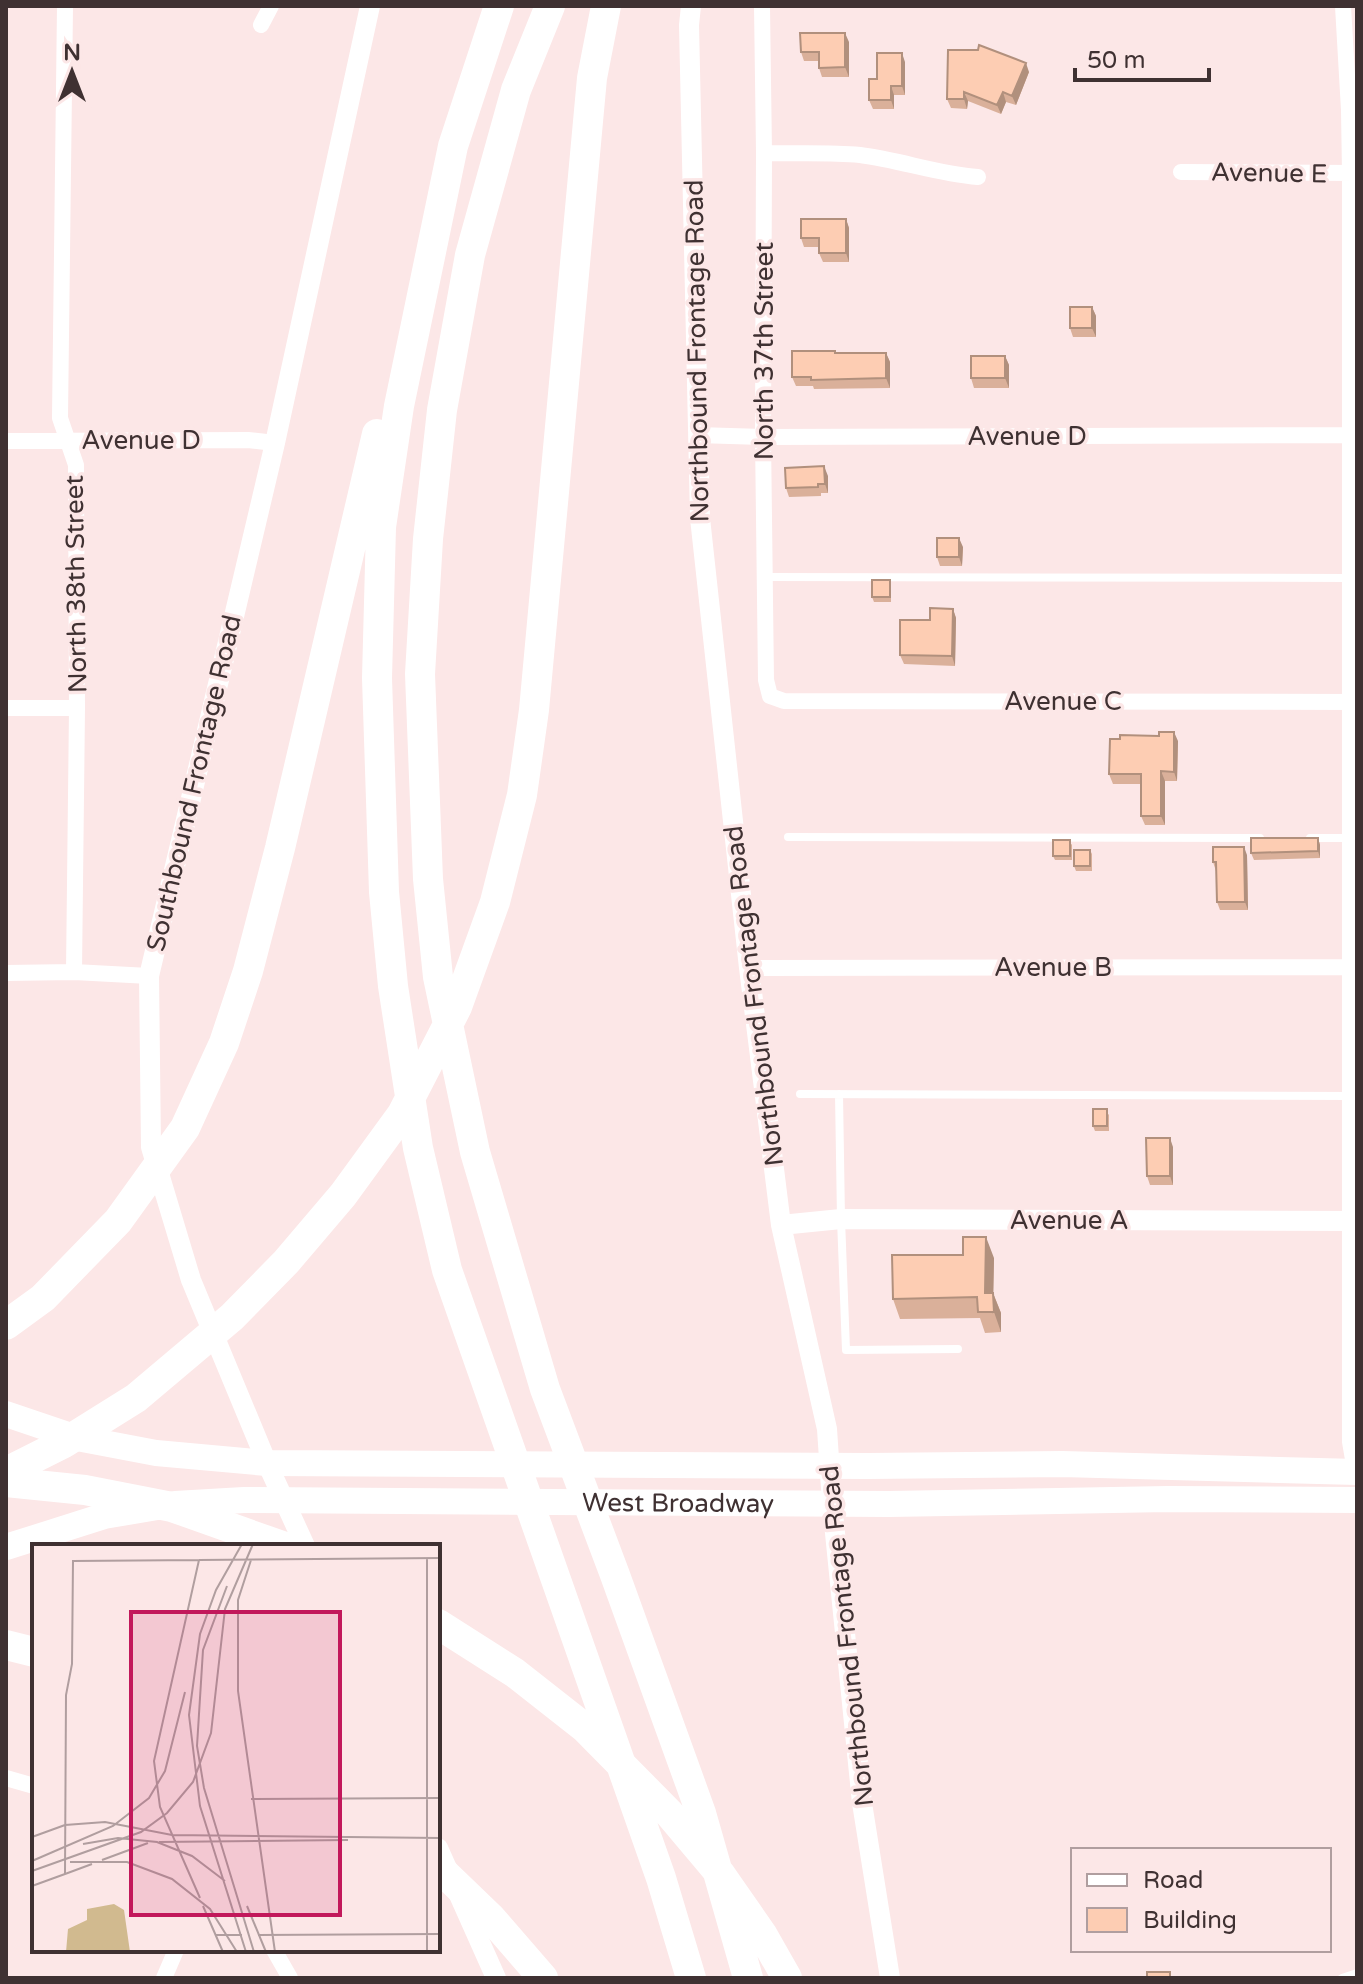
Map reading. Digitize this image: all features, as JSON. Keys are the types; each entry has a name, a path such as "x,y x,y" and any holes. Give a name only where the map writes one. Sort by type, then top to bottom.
{"highway":[{"path":"499,6 453,146 417,310 381,527 377,678 384,892 393,986 418,1148 447,1270 661,1878 691,1978"},
{"path":"550,6 516,90 470,255 442,410 428,539 420,674 428,879 438,977 475,1152 545,1389 701,1813 748,1978"},
{"path":"6,1472 64,1443 136,1398 232,1317 286,1262 343,1195 402,1114 457,1007 495,902 522,795 534,710 592,78 606,6"},
{"path":"6,1325 43,1298 118,1221 185,1128 224,1043 248,971 283,834 392,362 417,310"},
{"path":"6,1482 85,1490 172,1507 276,1544"},
{"path":"440,1625 515,1673 585,1728 658,1801 721,1875 762,1934 787,1978"},
{"path":"6,1645 32,1652"},
{"path":"440,1869 491,1918 543,1978"}],"main road":[{"name":"West Broadway","path":"6,1414 77,1438 156,1453 267,1463 1062,1464 1356,1472"},
{"name":"West Broadway","path":"6,1547 104,1516 175,1504 284,1500 920,1504 1168,1499 1357,1500"}],"street":[{"name":"North 38th Street","path":"65,6 60,418 76,465 74,972"},
{"path":"261,25 271,6"},
{"name":"Southbound Frontage Road","path":"304,1544 191,1280 151,1147 149,976 275,443 370,6"},
{"name":"Northbound Frontage Road","path":"691,6 700,518 749,968 781,1225 827,1429 862,1803 890,1978"},
{"name":"North 37th Street","path":"762,6 763,437 766,680 770,696"},
{"path":"1343,6 1353,173 1354,1397 1350,1442 1356,1472"},
{"path":"764,153 858,155 978,177"},
{"name":"Avenue E","path":"1181,172 1353,173"},
{"name":"Avenue D","path":"697,435 1354,435"},
{"name":"Avenue D","path":"6,441 248,440 275,443"},
{"name":"Avenue C","path":"770,696 784,701 1354,702"},
{"path":"6,708 77,708"},
{"name":"Avenue B","path":"749,968 1354,967"},
{"path":"6,973 74,972 149,976"},
{"name":"Avenue A","path":"781,1225 841,1219 1354,1221"},
{"path":"6,1778 32,1785"},
{"path":"440,1852 496,1978"},
{"path":"164,1978 175,1952"},
{"path":"275,1952 290,1978"}],"lane":[{"path":"766,577 1354,578"},
{"path":"788,837 1273,838"},
{"path":"1304,838 1354,838"},
{"path":"800,1094 1354,1096"},
{"path":"839,1094 846,1350 958,1349"},
{"path":"1342,1978 1357,1973"}],"building":[{"path":"800,33 845,33 845,67 819,68 819,52 801,52"},
{"path":"979,45 1026,63 1012,96 1003,92 997,105 964,92 964,99 947,99 948,50 978,50"},
{"path":"877,53 902,53 902,86 891,86 891,100 869,100 869,79 877,79"},
{"path":"801,219 846,219 846,253 819,253 819,238 801,238"},
{"path":"1070,307 1092,307 1092,328 1070,328"},
{"path":"792,351 886,353 886,378 811,380 811,377 792,377"},
{"path":"971,356 1005,356 1005,378 971,378"},
{"path":"824,466 825,484 786,488 785,468"},
{"path":"937,538 959,538 959,557 937,557"},
{"path":"872,580 890,580 890,597 872,597"},
{"path":"930,608 953,609 952,656 900,655 900,620 930,620"},
{"path":"1159,732 1174,732 1174,772 1161,771 1161,816 1141,816 1141,774 1109,774 1110,739 1120,739 1120,735 1159,736"},
{"path":"1251,838 1318,838 1318,851 1251,853"},
{"path":"1053,840 1070,840 1070,856 1053,856"},
{"path":"1213,847 1244,847 1245,902 1217,902"},
{"path":"1074,850 1090,850 1090,866 1074,866"},
{"path":"1093,1109 1107,1109 1107,1126 1093,1126"},
{"path":"1146,1138 1170,1138 1170,1176 1147,1176"},
{"path":"963,1237 986,1237 985,1293 993,1293 994,1312 978,1312 977,1297 893,1299 892,1255 963,1255"},
{"path":"1147,1972 1170,1972 1170,1978 1147,1978"}]}
